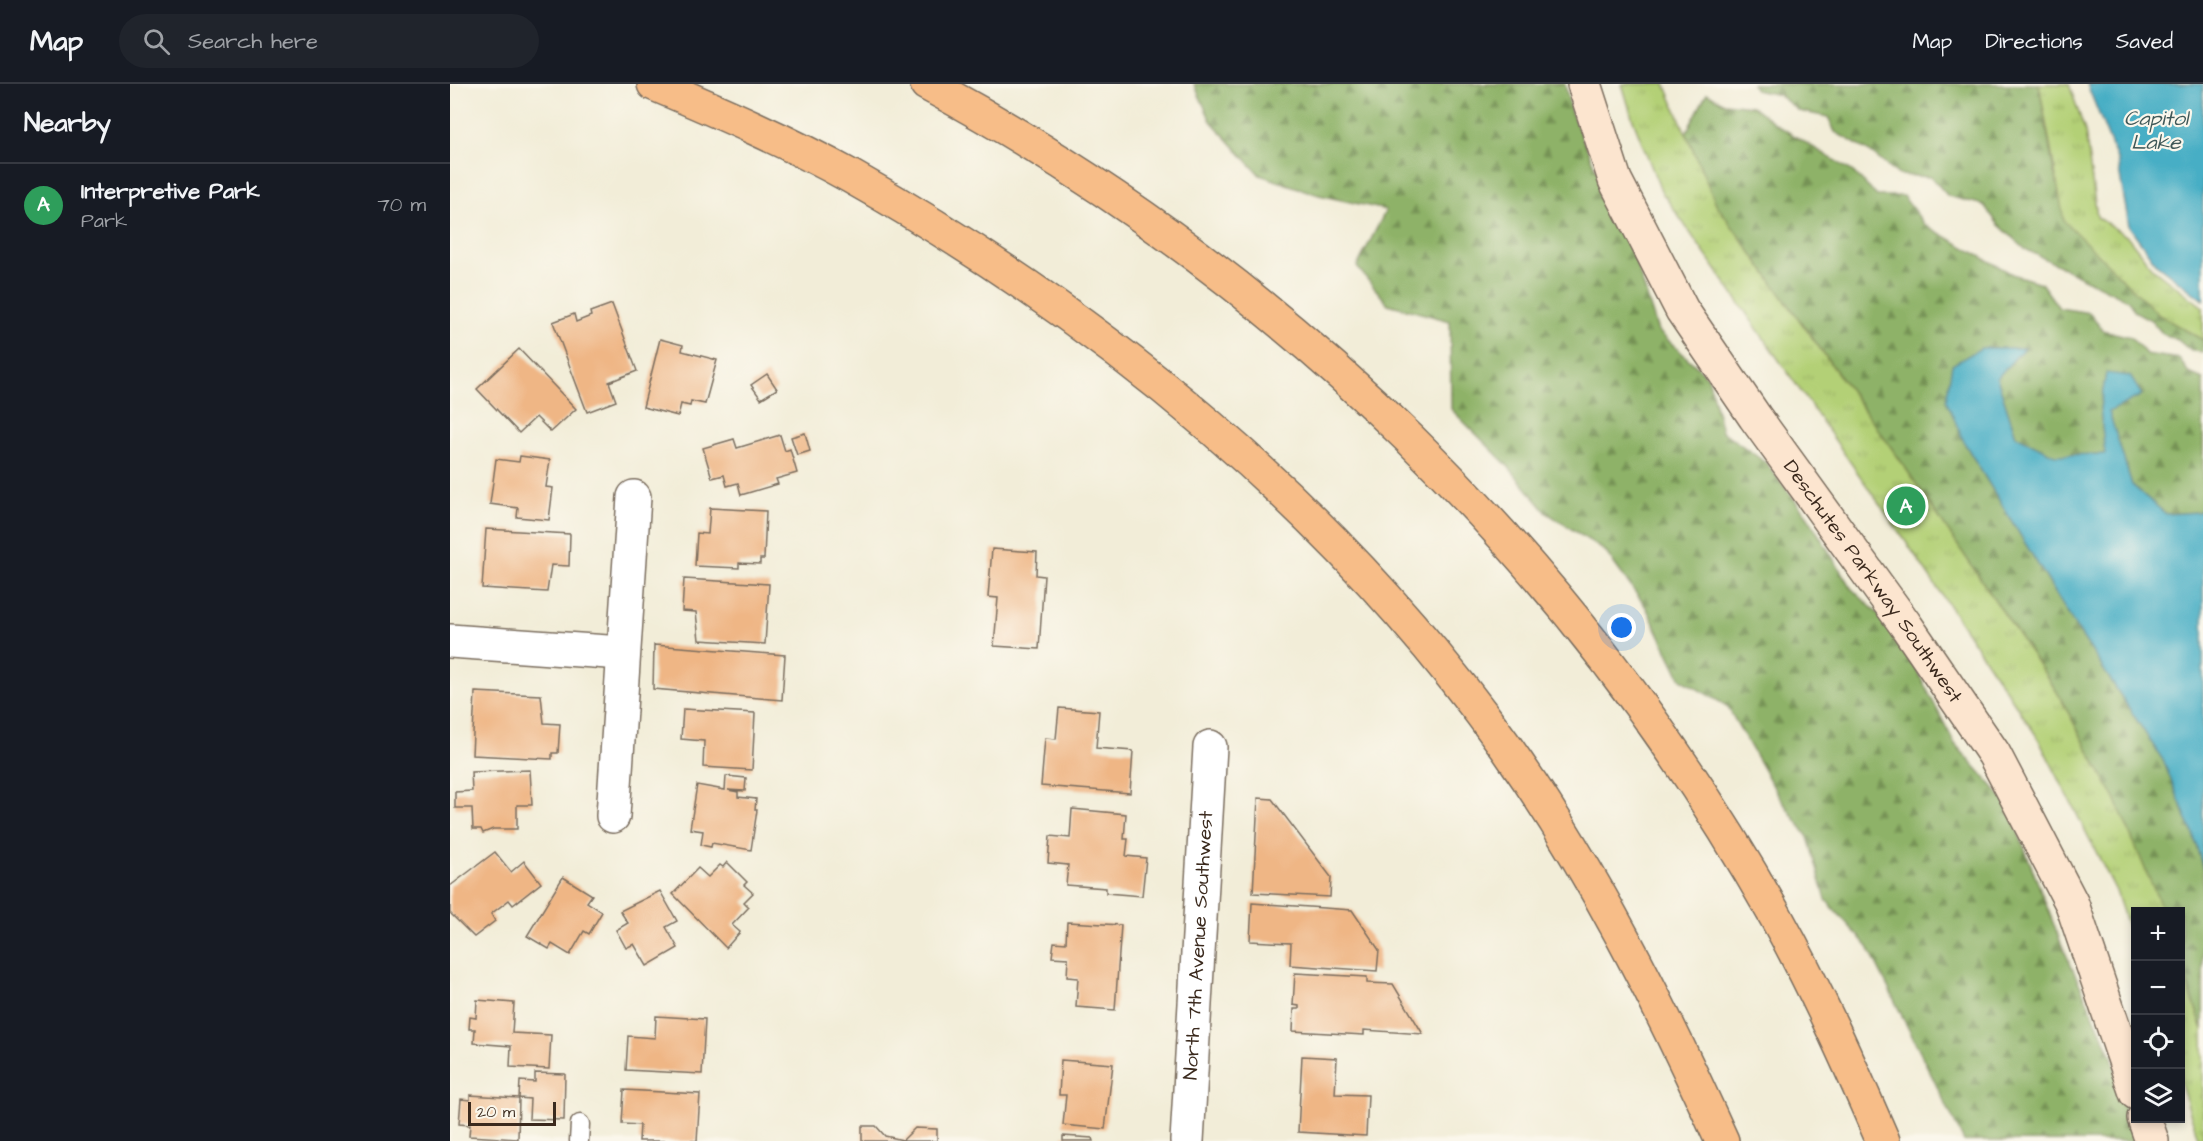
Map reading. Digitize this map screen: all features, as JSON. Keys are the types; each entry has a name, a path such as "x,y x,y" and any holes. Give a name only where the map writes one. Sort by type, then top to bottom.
{"highway":[{"path":"654,84 746,123 847,174 944,231 1038,293 1128,358 1213,428 1293,503 1369,581 1432,653 1505,746 1564,834 1617,926 1666,1018 1722,1141"},
{"path":"927,84 1024,138 1136,210 1270,312 1346,377 1433,459 1519,551 1613,668 1664,738 1741,858 1777,919 1812,987 1883,1141"}],"street":[{"name":"Deschutes Parkway Southwest","path":"1584,84 1615,180 1682,310 1755,417 1905,624 1994,754 2072,904 2131,1078"},
{"path":"613,816 634,497"},
{"path":"450,641 622,653"},
{"name":"North 7th Avenue Southwest","path":"1187,1141 1210,747"},
{"path":"2145,1123 2152,1141"}],"green space":[{"path":"1194,84 1565,84 1571,112 1635,259 1658,331 1708,377 1722,431 1766,463 1808,517 1851,588 1897,632 1955,744 2007,803 2061,943 2112,1056 2133,1141 1964,1141 1868,947 1826,900 1808,837 1780,798 1727,706 1681,679 1646,607 1605,551 1547,513 1507,465 1451,409 1450,321 1388,304 1357,267 1386,210 1319,195 1260,175 1211,121"},
{"path":"1622,84 1665,84 1716,204 1900,460 2057,692 2116,801 2161,907 2131,907 2131,938 2116,891 2038,738 1913,552 1661,191 1632,117"},
{"path":"1752,84 2039,84 2054,173 2159,315 2203,340 2203,352 2191,351 2178,340 2163,334 2151,320 2134,311 2128,300 2025,249 1998,224 1984,205 1948,196 1931,177 1899,175 1870,152 1835,132 1828,117 1799,111 1779,95 1755,90"},
{"path":"2039,84 2069,84 2085,131 2097,217 2128,237 2152,268 2203,307 2203,340 2159,315 2064,221"},
{"path":"1707,93 1724,103 1752,106 1780,127 1852,171 1877,196 1903,196 1925,225 2012,274 2041,283 2059,308 2090,313 2102,330 2131,337 2146,354 2179,359 2189,373 2203,379 2203,507 2199,512 2166,514 2132,485 2109,412 2129,376 2106,374 2100,408 2105,454 2055,456 2016,436 1997,378 2024,348 1981,348 1965,444 2076,627 2163,760 2194,837 2203,869 2203,1030 2185,975 2185,907 2161,907 2116,801 2057,692 1900,460 1716,204 1686,133"},
{"path":"2185,978 2203,1030 2203,1141 2199,1141 2185,1097"}],"water":[{"name":"Capitol Lake","path":"2087,84 2203,84 2203,300 2156,264 2129,226 2117,159"},
{"path":"1981,348 2024,348 1997,378 2016,436 2055,455 2105,454 2100,408 2106,373 2130,376 2142,395 2109,412 2132,485 2166,514 2199,512 2203,507 2203,869 2194,837 2163,760 2076,627 1965,444 1946,400 1952,365"}],"building":[{"path":"612,304 637,371 609,382 616,401 587,412 553,322 574,314 576,322 591,316 590,312"},
{"path":"660,339 683,345 682,351 717,360 705,404 691,401 690,406 681,404 678,416 643,407"},
{"path":"519,349 576,409 551,432 536,417 519,433 477,389"},
{"path":"767,374 777,389 761,399 751,385"},
{"path":"805,433 810,451 797,455 791,437"},
{"path":"780,435 785,451 790,449 797,473 776,479 778,484 741,495 738,483 727,486 724,475 712,478 703,448 734,439 737,448"},
{"path":"520,456 550,460 546,487 553,488 549,520 517,517 518,508 490,504 496,459 519,462"},
{"path":"710,508 766,511 764,559 760,559 760,564 739,563 739,568 695,566 697,533 708,534"},
{"path":"486,529 570,534 569,566 551,565 547,592 482,588"},
{"path":"992,549 1037,552 1036,575 1044,576 1039,649 994,646 998,598 988,597"},
{"path":"684,579 769,584 765,644 699,640 696,612 682,611"},
{"path":"654,645 785,655 782,700 653,689"},
{"path":"475,692 541,695 544,723 560,724 558,753 552,753 552,759 472,755"},
{"path":"1059,708 1099,711 1096,748 1133,751 1130,793 1041,786 1045,738 1056,739"},
{"path":"683,709 755,713 752,770 703,767 704,741 681,739"},
{"path":"530,770 532,805 517,805 517,829 493,829 483,833 481,829 473,829 472,808 455,808 455,792 472,791 471,772"},
{"path":"726,776 746,778 745,791 728,790 738,792 738,797 756,799 755,810 757,810 751,850 712,843 711,847 701,845 703,831 690,829 697,785 725,790"},
{"path":"1258,798 1272,799 1331,877 1330,897 1253,893"},
{"path":"1072,809 1126,814 1124,839 1128,839 1126,856 1146,858 1142,896 1106,893 1106,888 1066,885 1068,865 1048,863 1050,836 1070,838"},
{"path":"495,852 511,872 524,861 541,883 513,905 509,900 491,914 495,921 474,937 450,913 450,886"},
{"path":"727,862 747,882 744,885 753,893 744,902 749,907 732,925 740,932 726,948 673,894 698,868 708,877 720,865 723,867"},
{"path":"563,877 592,895 587,902 602,912 589,934 584,931 570,955 552,944 549,949 527,936"},
{"path":"660,891 677,921 666,927 678,948 647,966 634,944 626,948 616,930 628,923 620,911"},
{"path":"1252,903 1352,910 1379,950 1377,971 1290,965 1291,943 1250,941"},
{"path":"1067,922 1121,925 1115,1010 1076,1007 1078,978 1067,977 1068,958 1052,957 1054,942 1066,943"},
{"path":"1295,973 1367,977 1367,983 1393,984 1423,1034 1364,1030 1364,1035 1293,1031 1294,1009 1299,1009 1299,1006 1293,1005"},
{"path":"477,1000 514,1003 512,1033 551,1035 549,1069 510,1067 511,1046 474,1043 475,1029 469,1029 470,1017 476,1018"},
{"path":"656,1016 705,1019 702,1074 626,1070 628,1036 655,1038"},
{"path":"1302,1056 1337,1058 1335,1094 1368,1095 1366,1136 1298,1132"},
{"path":"1061,1060 1113,1064 1105,1129 1063,1125 1066,1095 1059,1095"},
{"path":"535,1073 565,1074 564,1120 529,1119 530,1099 519,1098 520,1081 535,1082"},
{"path":"624,1090 700,1094 697,1141 639,1141 640,1125 622,1124"},
{"path":"470,1095 519,1098 518,1139 469,1136 470,1125 459,1124 461,1099 470,1100"},
{"path":"862,1126 876,1126 885,1136 903,1140 915,1128 937,1129 937,1141 862,1141"},
{"path":"1063,1136 1092,1138 1093,1141 1063,1141"}],"place":[{"name":"Interpretive Park","path":"1906,506"}]}
